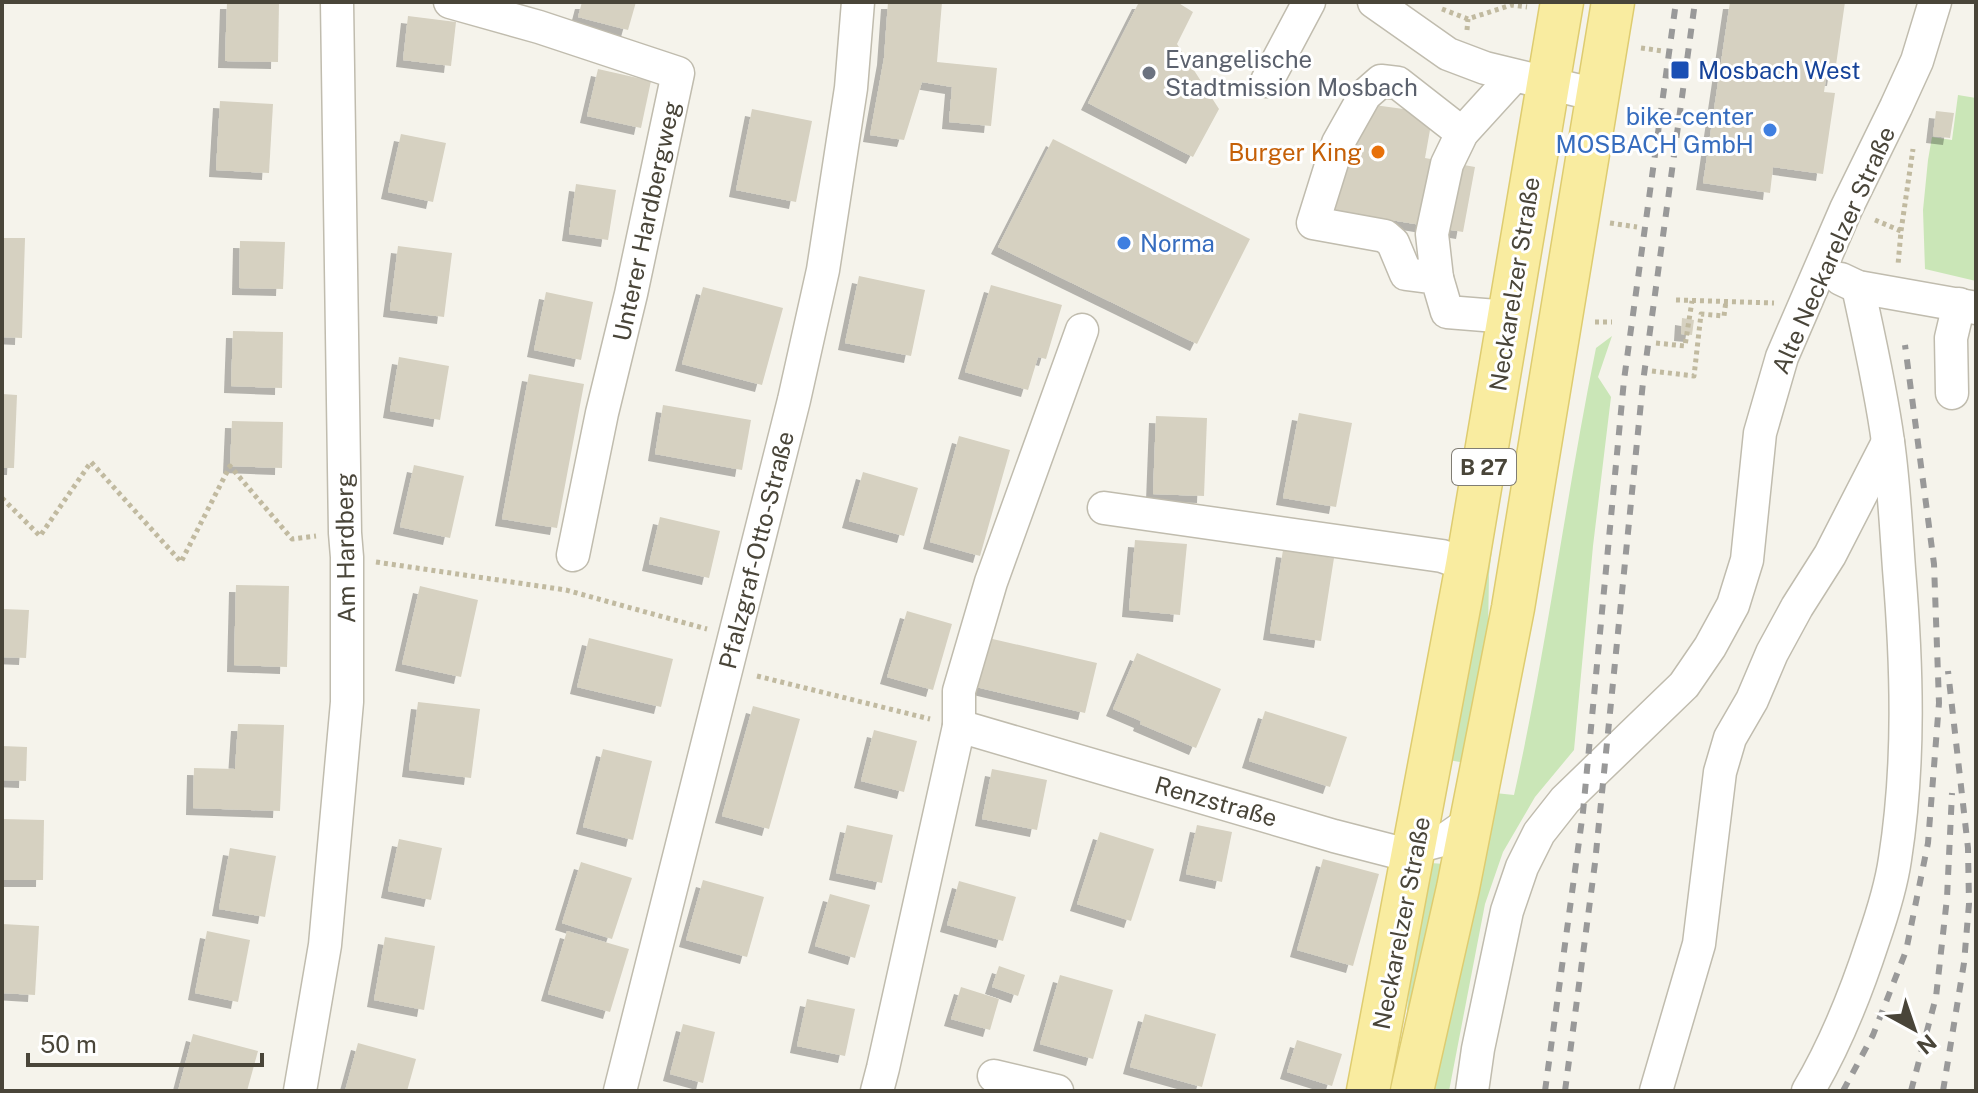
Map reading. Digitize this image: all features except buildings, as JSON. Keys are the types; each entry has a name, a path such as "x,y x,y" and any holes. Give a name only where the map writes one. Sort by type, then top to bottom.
{"main road":[{"name":"Neckarelzer Straße","path":"1368,1091 1416,848 1509,317 1531,80 1562,2"},
{"name":"B 27","path":"1412,1091 1458,888 1513,608 1613,2"}],"street":[{"name":"Am Hardberg","path":"300,1091 325,945 347,702 337,2"},
{"name":"Unterer Hardbergweg","path":"450,2 539,27 678,73 573,555"},
{"name":"Pfalzgraf-Otto-Straße","path":"620,1091 794,400 823,270 851,88 858,2"},
{"path":"1267,81 1309,2"},
{"path":"1374,2 1448,54 1485,68 1597,95"},
{"name":"Alte Neckarelzer Straße","path":"1472,1091 1507,911 1522,867 1539,833 1565,800 1684,685 1733,605 1747,560 1760,433 1782,357 1846,209 1917,61 1935,2"},
{"path":"1509,317 1447,312 1437,278 1460,164 1462,133 1531,80"},
{"path":"1437,278 1406,274 1393,243 1385,236 1313,223 1338,143 1365,95 1381,81 1398,83 1462,133"},
{"path":"1820,269 1858,287 1967,306 1951,338 1952,393"},
{"path":"1808,1091 1857,989 1882,915 1895,862 1903,793 1905,640 1888,442 1858,287"},
{"path":"877,1091 949,723 991,582 1082,330"},
{"path":"1656,1091 1699,944 1720,772 1730,738 1752,700 1772,653 1830,555 1888,442"},
{"path":"1104,508 1442,556 1467,565"},
{"name":"Renzstraße","path":"949,723 1396,852 1446,839 1469,823"},
{"path":"994,1076 1057,1091"}],"path":[{"path":"1439,8 1468,19"},
{"path":"1645,49 1663,51"},
{"path":"1896,294 1901,231 1915,136"},
{"path":"1846,209 1901,231"},
{"path":"1606,235 1607,222 1637,227"},
{"path":"1676,300 1775,303"},
{"path":"1656,343 1685,346 1692,301"},
{"path":"1652,371 1694,376 1701,314 1724,316 1726,301"},
{"path":"1590,322 1612,322"},
{"path":"2,498 40,536 91,462 181,562 230,466 292,539 346,545 566,590 733,636"},
{"path":"725,668 949,723"}],"green space":[{"path":"1958,95 1976,98 1976,281 1925,269 1923,210 1932,137 1952,140"},
{"path":"1551,159 1557,159 1499,491 1489,574 1488,633 1466,763 1448,760"},
{"path":"1612,336 1598,377 1611,397 1574,750 1535,797 1503,852 1485,904 1449,1091 1433,1091 1495,793 1514,795 1537,684 1596,348"},
{"path":"1431,863 1444,864 1408,1016 1413,961"}],"railway":[{"path":"1545,1091 1583,812 1624,380 1676,2"},
{"path":"1565,1091 1595,863 1643,382 1695,2"},
{"path":"1843,1091 1873,1035 1906,951 1928,843 1939,703 1934,564 1905,345"},
{"path":"1943,1091 1964,963 1969,904 1968,848 1948,671"},
{"path":"1911,1091 1936,997 1947,898 1952,793"}],"place":[{"name":"Mosbach West","path":"1680,70"},
{"name":"Evangelische Stadtmission Mosbach","path":"1149,73"},
{"name":"bike-center MOSBACH GmbH","path":"1770,130"},
{"name":"Burger King","path":"1378,152"},
{"name":"Norma","path":"1124,243"}]}
